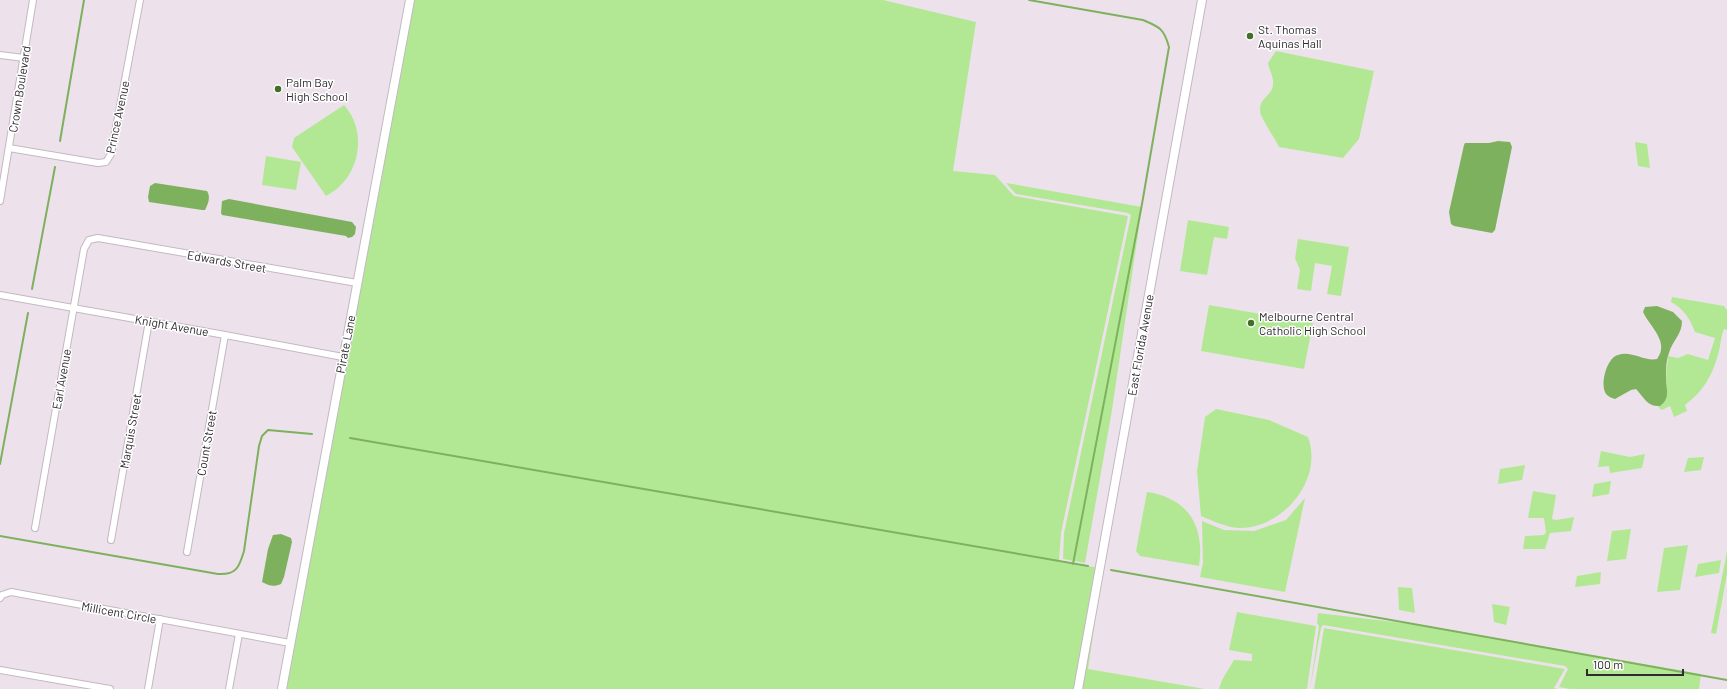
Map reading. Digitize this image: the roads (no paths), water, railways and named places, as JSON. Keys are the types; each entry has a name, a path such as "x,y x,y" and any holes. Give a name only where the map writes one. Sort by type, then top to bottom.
{"street":[{"name":"Crown Boulevard","path":"0,201 33,0"},
{"name":"Prince Avenue","path":"9,148 98,163 106,162 111,154 140,0"},
{"name":"Pirate Lane","path":"282,689 410,0"},
{"name":"East Florida Avenue","path":"1078,689 1202,0"},
{"path":"0,55 24,58"},
{"name":"Edwards Street","path":"98,238 357,283"},
{"name":"Earl Avenue","path":"35,528 84,249 89,240 98,238"},
{"name":"Knight Avenue","path":"0,295 74,307 343,357"},
{"name":"Marquis Street","path":"111,540 149,321"},
{"name":"Count Street","path":"187,552 226,335"},
{"name":"Millicent Circle","path":"0,598 2,595 11,592 290,643"},
{"path":"148,689 160,619"},
{"path":"229,689 239,634"},
{"path":"0,670 110,689"}],"waterway":[{"path":"60,141 84,0"},
{"path":"1029,0 1143,20 1154,25 1163,32 1169,47 1142,204 1073,564"},
{"path":"32,289 55,167"},
{"path":"0,464 28,313"},
{"path":"0,536 218,574 229,573 239,566 244,551 259,446 262,436 268,430 312,434"},
{"path":"350,438 1088,566"},
{"path":"1111,570 1727,680"}],"place":[{"name":"St. Thomas Aquinas Hall","path":"1250,36"},
{"name":"Palm Bay High School","path":"278,89"},
{"name":"Melbourne Central Catholic High School","path":"1251,323"}]}
